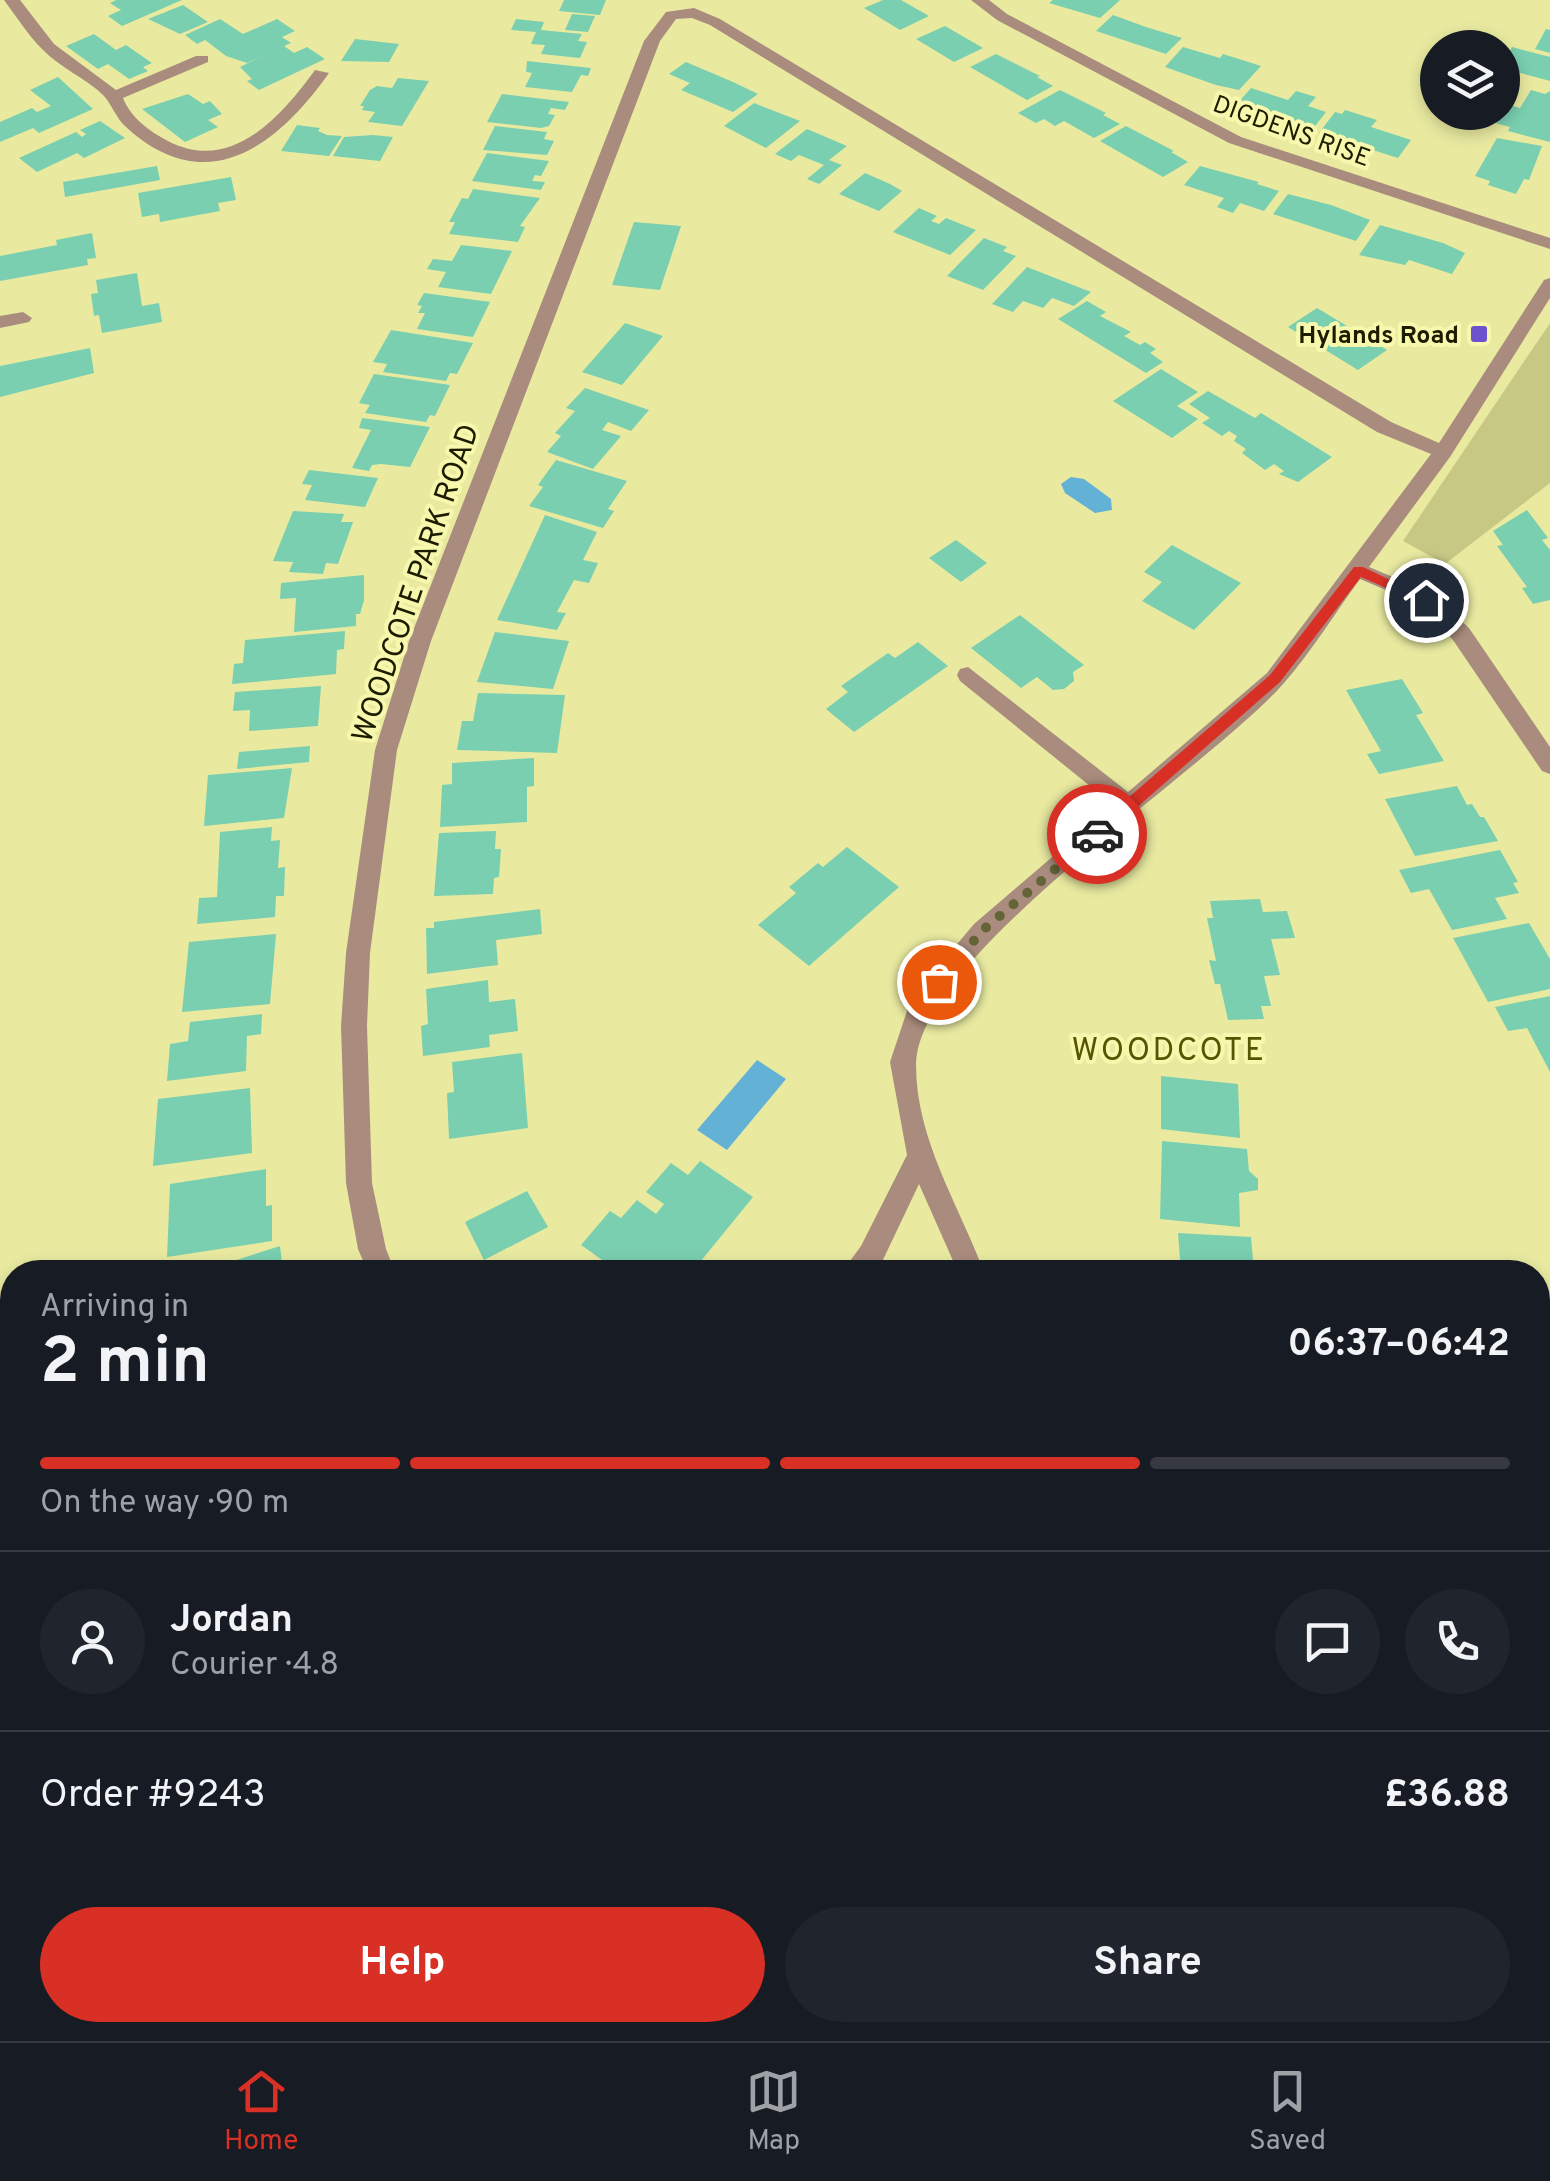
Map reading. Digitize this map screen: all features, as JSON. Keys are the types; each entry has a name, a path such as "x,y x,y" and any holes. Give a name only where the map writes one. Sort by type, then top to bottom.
{"street":[{"name":"DIGDENS RISE","path":"979,0 1002,17 1234,140 1550,244"},
{"path":"19,2 48,47 114,96 119,112 130,124 174,154 208,159 262,140 276,130 321,73"},
{"path":"685,6 803,73 1158,293 1384,427 1443,452"},
{"name":"WOODCOTE PARK ROAD","path":"376,1260 359,1182 354,1026 360,935 386,750 426,624 652,41 662,22 685,6"},
{"path":"114,96 202,59"},
{"path":"966,1260 920,1155 908,1106 902,1062 920,1007 983,930 1275,679 1443,452 1550,284"},
{"path":"0,322 23,318"},
{"path":"1358,570 1426,600 1462,634 1550,765"},
{"path":"968,674 1130,805"},
{"path":"866,1260 920,1155"}],"green space":[{"path":"1550,323 1550,483 1445,564 1403,541"}],"water":[{"path":"1071,477 1084,479 1111,499 1112,510 1095,513 1065,493 1061,484"},
{"path":"757,1060 786,1079 727,1150 697,1130"}],"building":[{"path":"182,0 122,26 108,16 121,10 110,3"},
{"path":"564,0 606,0 600,15 559,11"},
{"path":"883,0 901,0 929,16 900,30 864,8"},
{"path":"1120,0 1100,18 1049,3"},
{"path":"183,5 208,22 180,34 148,19"},
{"path":"572,14 595,16 588,32 565,30"},
{"path":"1113,15 1182,38 1166,54 1096,31"},
{"path":"220,19 243,34 277,19 295,31 282,37 291,43 284,46 294,53 307,47 325,59 259,90 247,81 252,79 240,67 266,54 247,63 226,56 205,40 197,44 185,35"},
{"path":"516,19 544,22 541,30 582,34 578,41 587,42 580,58 541,54 545,45 531,44 536,32 511,30"},
{"path":"945,26 983,48 954,62 916,39"},
{"path":"1546,29 1550,30 1550,53 1535,49"},
{"path":"94,34 116,50 126,45 152,63 143,67 148,71 129,79 108,64 98,69 66,46"},
{"path":"355,39 399,44 389,62 341,61"},
{"path":"1183,47 1261,66 1239,90 1216,85 1165,67"},
{"path":"1520,49 1550,57 1550,81 1520,73"},
{"path":"996,54 1053,86 1027,100 970,67"},
{"path":"527,61 591,68 588,76 581,75 572,92 525,87 532,73 526,72"},
{"path":"686,62 758,94 733,112 681,90 690,83 669,74"},
{"path":"58,77 93,109 39,133 33,128 0,142 0,122 32,108 37,112 51,106 30,90"},
{"path":"398,78 429,81 402,126 368,122 375,112 360,106 370,90 377,86 392,88"},
{"path":"1251,88 1288,100 1296,91 1316,97 1308,106 1326,112 1312,130 1288,125 1236,105"},
{"path":"1060,90 1120,124 1094,138 1064,121 1055,126 1044,119 1036,123 1018,113"},
{"path":"1531,90 1545,94 1550,91 1550,142 1508,131 1520,130 1520,108"},
{"path":"188,94 203,104 210,101 222,114 208,120 218,127 185,142 142,109"},
{"path":"502,94 569,102 565,110 551,108 548,114 555,115 549,126 541,128 487,122"},
{"path":"754,103 800,121 766,148 724,126"},
{"path":"1345,110 1377,120 1371,127 1411,140 1398,158 1319,133 1335,112 1342,114"},
{"path":"100,121 125,138 84,158 77,153 37,172 19,158 76,132 82,137 86,134 80,130"},
{"path":"297,125 342,136 329,156 281,151"},
{"path":"495,126 547,132 544,139 554,141 547,155 483,150"},
{"path":"1126,126 1188,162 1163,177 1100,141"},
{"path":"807,129 847,146 829,160 842,165 819,184 807,179 824,165 799,155 791,161 775,154"},
{"path":"344,137 393,137 380,161 333,156"},
{"path":"1497,138 1542,146 1529,180 1524,179 1516,194 1488,185 1490,181 1475,176"},
{"path":"487,153 549,161 541,176 535,175 532,181 545,182 541,190 472,181"},
{"path":"157,166 160,180 65,197 63,182"},
{"path":"1200,166 1279,191 1264,211 1240,203 1233,213 1217,207 1224,198 1184,185"},
{"path":"865,173 902,191 879,211 839,194"},
{"path":"231,177 236,200 218,203 220,211 160,222 159,214 142,217 138,193"},
{"path":"473,189 540,198 520,226 525,227 518,242 449,234 455,222 449,222 462,198 468,199"},
{"path":"1288,194 1370,220 1356,241 1273,214"},
{"path":"919,208 937,216 931,221 939,224 946,218 976,230 950,255 893,232"},
{"path":"634,222 681,226 660,290 612,285"},
{"path":"1380,225 1465,253 1452,274 1409,260 1405,265 1359,255"},
{"path":"92,233 96,258 87,259 88,265 0,281 0,256 57,245 56,240"},
{"path":"984,238 1007,247 1003,251 1016,256 983,290 947,276"},
{"path":"461,245 512,251 491,294 438,287 446,272 427,269 433,259 452,261"},
{"path":"1027,267 1091,292 1074,306 1052,298 1043,308 1023,301 1013,312 992,304"},
{"path":"137,273 142,306 159,303 162,322 102,333 99,315 94,316 91,294 98,293 96,280"},
{"path":"424,293 490,302 473,337 417,329 425,313 418,313 422,306 417,305"},
{"path":"1087,301 1106,312 1100,316 1131,332 1124,336 1156,349 1150,353 1163,362 1146,373 1058,319"},
{"path":"1317,308 1387,350 1358,370 1288,327"},
{"path":"625,323 663,336 622,385 582,372"},
{"path":"391,330 473,343 457,374 450,373 446,381 383,372 387,364 373,362"},
{"path":"90,348 94,373 0,397 0,366"},
{"path":"1161,369 1198,392 1177,406 1198,419 1172,438 1113,401"},
{"path":"374,374 450,385 435,416 430,415 426,422 365,413 370,405 359,403"},
{"path":"585,388 649,410 631,431 608,422 602,430 621,436 593,469 547,452 561,436 555,433 575,411 566,408"},
{"path":"1208,391 1255,418 1261,413 1332,457 1298,482 1279,474 1284,471 1274,464 1265,470 1242,453 1246,449 1234,441 1237,436 1229,431 1222,436 1202,423 1210,418 1189,404"},
{"path":"362,418 430,427 410,467 381,464 372,465 369,471 352,468 371,430 359,428"},
{"path":"556,460 627,481 608,509 614,511 603,528 529,506"},
{"path":"309,470 378,478 365,507 305,500 312,485 302,484"},
{"path":"1527,510 1548,538 1542,540 1550,550 1550,600 1533,604 1522,588 1527,587 1497,546 1503,545 1493,531"},
{"path":"293,511 344,514 341,522 353,522 338,564 326,563 323,574 289,572 293,562 273,561"},
{"path":"545,515 597,532 583,560 598,563 589,583 574,580 557,612 566,613 557,630 497,620"},
{"path":"956,540 987,563 961,582 929,558"},
{"path":"1172,545 1241,583 1194,630 1142,601 1162,582 1144,572"},
{"path":"364,575 364,600 360,614 356,614 356,626 294,632 296,598 280,599 281,583"},
{"path":"1020,615 1084,665 1073,672 1074,681 1064,689 1053,690 1037,677 1021,688 971,648"},
{"path":"345,631 344,649 337,650 336,674 232,684 234,664 243,663 245,640"},
{"path":"495,632 569,641 553,689 477,682"},
{"path":"918,642 948,666 854,732 826,709 848,692 841,686 888,653 895,658"},
{"path":"1402,679 1423,713 1416,715 1444,761 1379,774 1367,754 1381,751 1346,690"},
{"path":"321,686 318,726 249,731 250,710 233,711 235,692"},
{"path":"478,693 565,695 557,753 457,750 462,721 473,721"},
{"path":"310,746 309,762 237,769 239,752"},
{"path":"534,758 534,786 527,787 527,822 440,827 442,785 452,784 452,763"},
{"path":"292,768 284,818 204,826 208,775"},
{"path":"1457,786 1467,805 1472,804 1484,817 1498,841 1415,856 1385,799"},
{"path":"272,827 271,841 280,840 278,868 285,867 284,896 276,896 275,917 197,924 199,898 217,897 220,832"},
{"path":"496,831 495,849 501,849 493,894 434,896 439,833"},
{"path":"847,847 899,887 809,966 758,925 796,893 789,887 818,863 823,867"},
{"path":"1500,850 1518,882 1513,883 1519,893 1495,898 1507,919 1452,930 1429,889 1411,893 1399,870"},
{"path":"1260,899 1263,912 1287,911 1295,938 1271,939 1280,975 1264,976 1271,1006 1261,1006 1264,1019 1228,1020 1220,984 1215,984 1209,960 1216,961 1207,918 1213,918 1210,901"},
{"path":"540,909 542,934 496,940 498,965 427,974 426,928 434,928 434,922"},
{"path":"1529,923 1550,959 1550,989 1488,1002 1453,938"},
{"path":"276,934 270,1004 182,1012 189,942"},
{"path":"488,980 489,1002 515,999 518,1031 489,1035 490,1047 423,1056 421,1026 428,1024 426,989"},
{"path":"1550,996 1550,1072 1527,1028 1508,1031 1495,1007"},
{"path":"262,1014 261,1034 247,1036 246,1071 167,1081 170,1044 188,1041 190,1022"},
{"path":"522,1053 528,1128 449,1139 447,1093 454,1092 452,1062"},
{"path":"1161,1076 1238,1084 1240,1138 1161,1129"},
{"path":"250,1088 252,1153 153,1166 158,1099"},
{"path":"1162,1141 1247,1149 1249,1171 1258,1179 1258,1190 1239,1193 1240,1227 1160,1219"},
{"path":"700,1161 753,1197 702,1260 602,1260 581,1245 610,1211 621,1218 637,1200 656,1214 664,1204 646,1192 671,1163 688,1175"},
{"path":"266,1169 266,1206 272,1205 272,1241 167,1257 170,1184"},
{"path":"527,1191 548,1227 484,1260 465,1222"},
{"path":"1178,1233 1251,1237 1253,1260 1180,1260"},
{"path":"280,1246 282,1260 236,1260"}],"way so far":[{"path":"939,982 983,930 1097,834"}],"place":[{"name":"Hylands Road","path":"1479,334"}],"district":[{"name":"WOODCOTE","path":"1169,1049"}],"route":[{"path":"1097,834 1275,679 1358,570 1426,600"}]}
